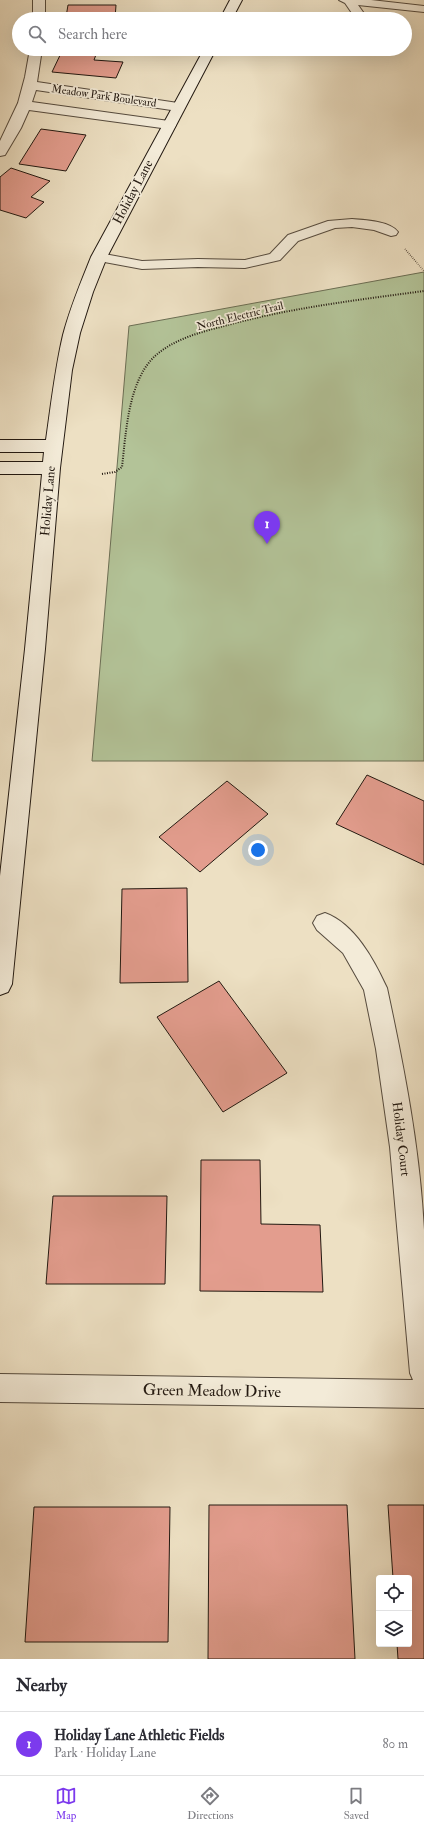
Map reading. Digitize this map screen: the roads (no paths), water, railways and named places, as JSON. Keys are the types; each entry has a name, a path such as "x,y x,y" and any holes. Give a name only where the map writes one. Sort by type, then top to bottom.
{"street":[{"path":"39,0 39,12"},
{"path":"230,12 236,0"},
{"path":"0,152 19,120 30,85 35,56"},
{"name":"Holiday Lane","path":"0,984 35,649 51,468 64,370 72,333 85,292 99,257 206,56"},
{"name":"Meadow Park Boulevard","path":"30,85 178,107"},
{"name":"Meadow Park Boulevard","path":"24,105 169,125"},
{"path":"0,446 54,446"},
{"path":"0,468 51,468"},
{"name":"Holiday Court","path":"325,923 351,946 374,988 383,1026 403,1147 424,1373"},
{"name":"Green Meadow Drive","path":"0,1388 424,1394"}],"lane":[{"path":"347,0 424,10"},
{"path":"347,0 356,12"},
{"path":"99,257 142,265 198,263 245,264 275,257 293,238 333,224 352,223 371,225 390,232"}],"place":[{"name":"Holiday Lane Athletic Fields","path":"267,544"}]}
